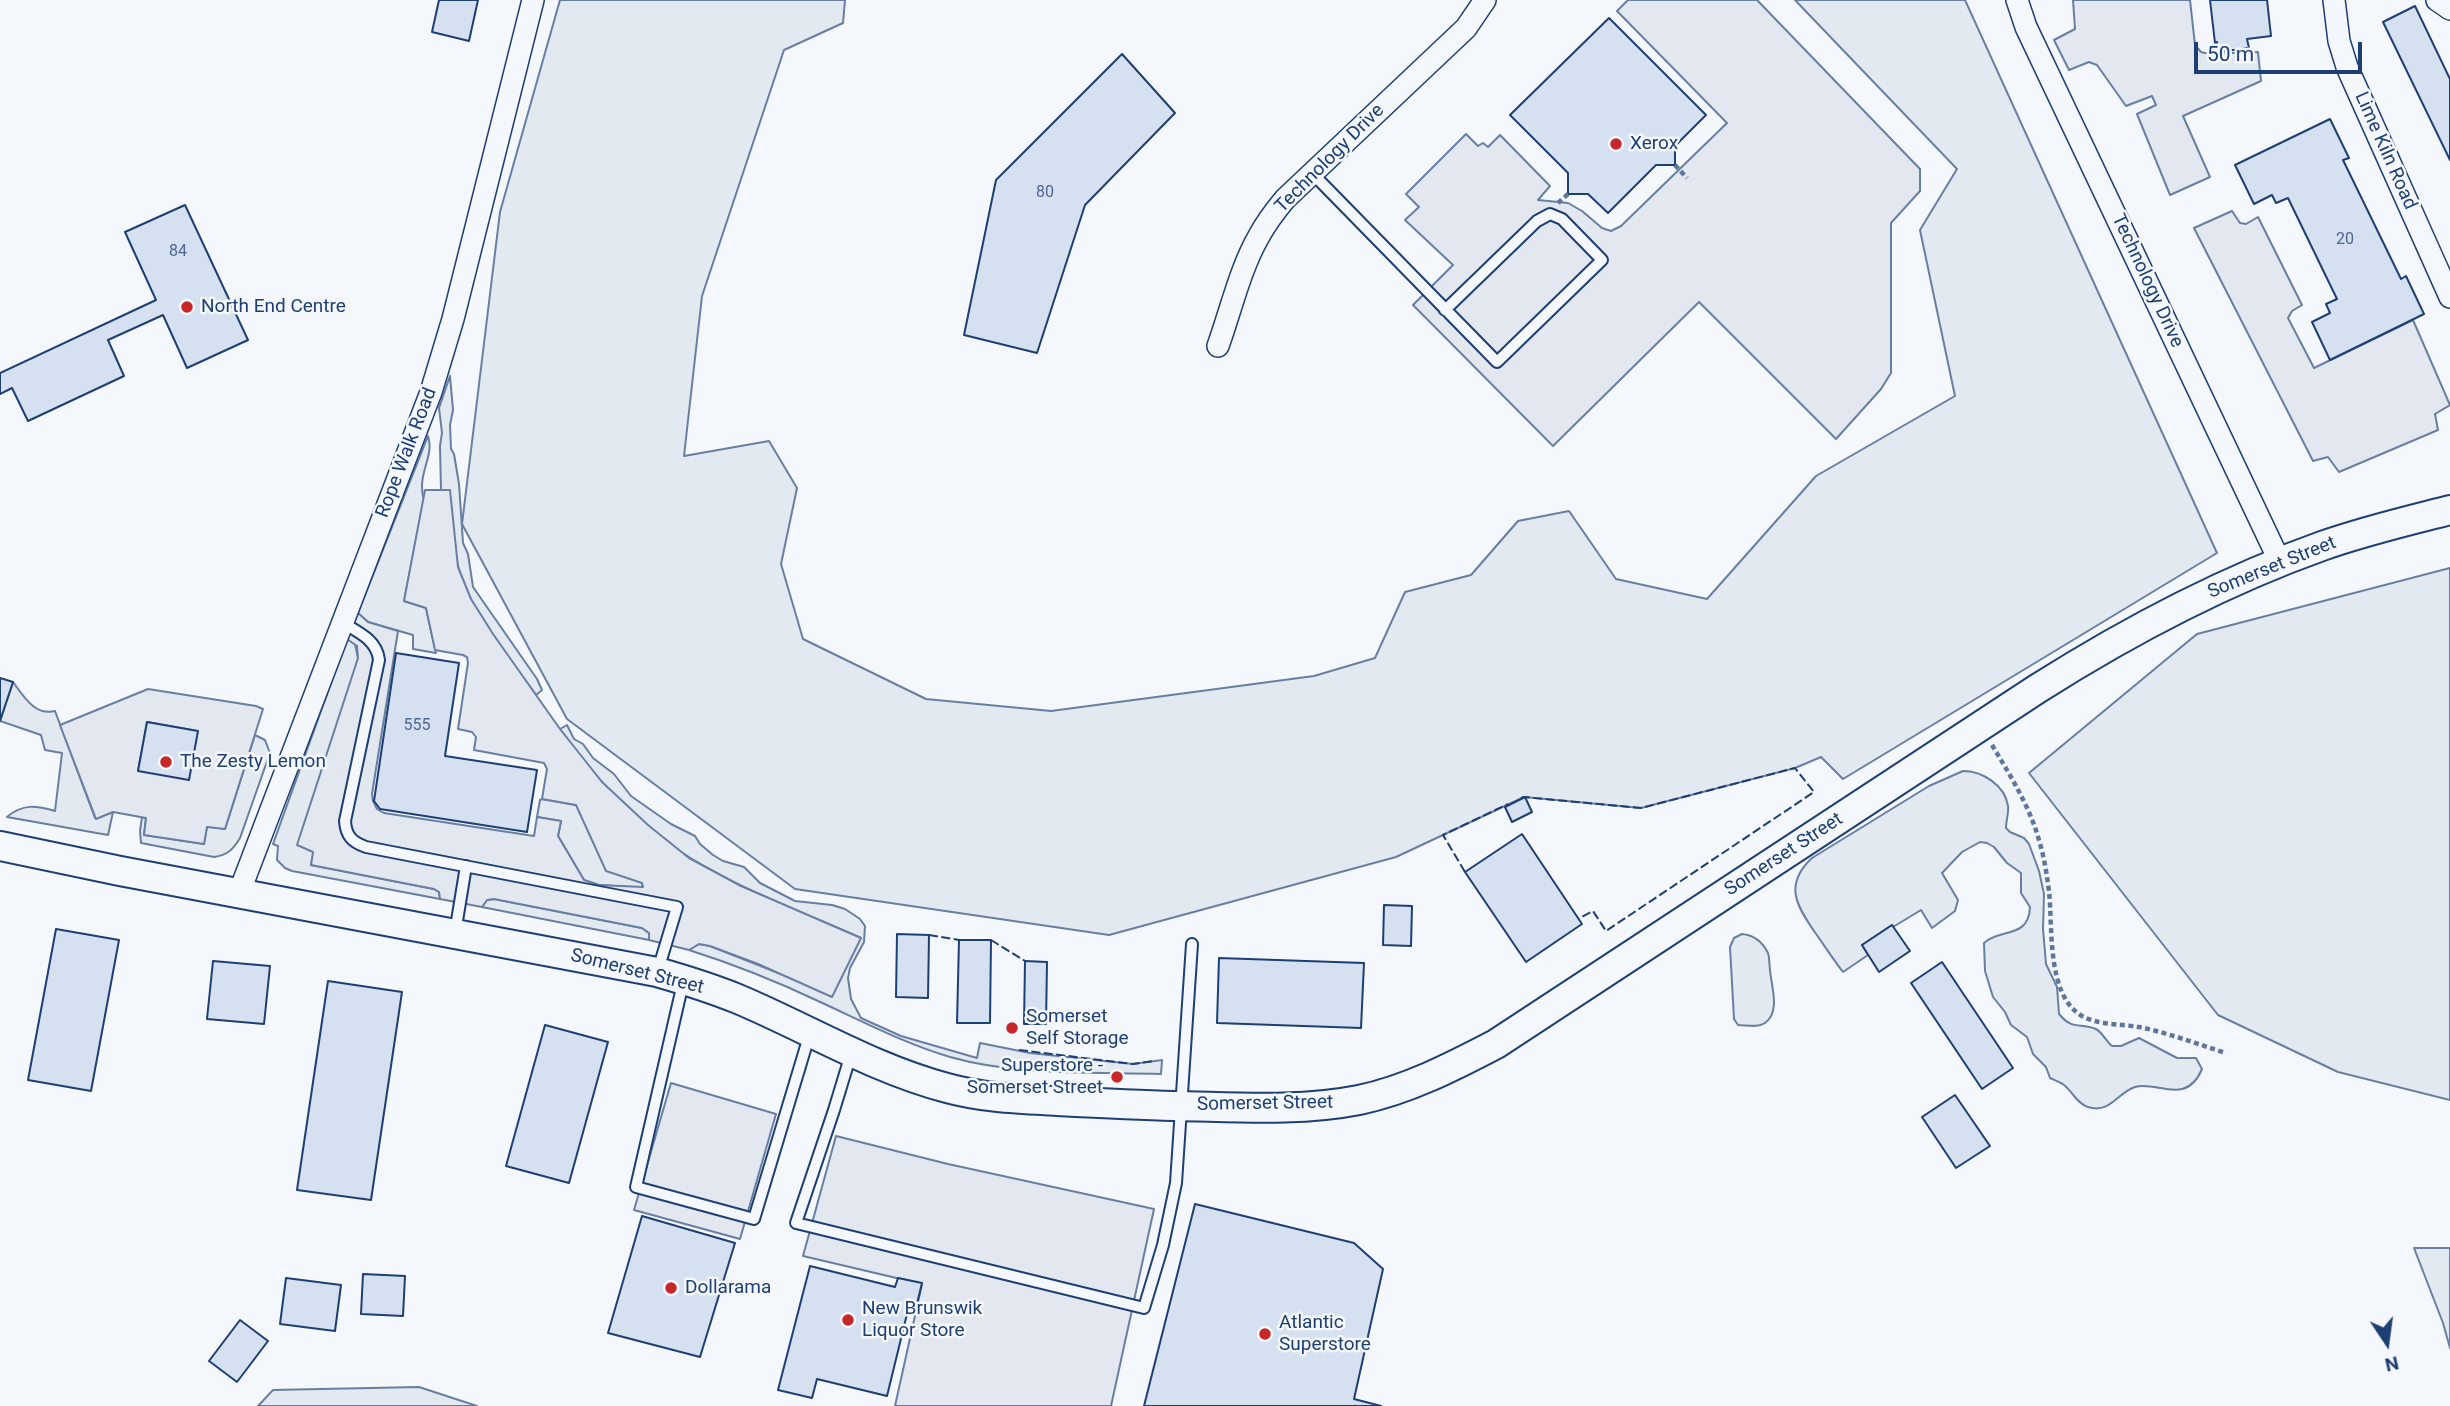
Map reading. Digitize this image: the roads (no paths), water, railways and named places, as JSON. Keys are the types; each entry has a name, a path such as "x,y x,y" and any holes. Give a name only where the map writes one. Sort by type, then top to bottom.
{"main road":[{"name":"Somerset Street","path":"0,846 670,976 739,1000 851,1051 935,1085 990,1097 1181,1106 1294,1107 1357,1101 1414,1084 1458,1065 1496,1044 2099,650 2164,615 2280,562 2379,527 2450,510"}],"street":[{"name":"Rope Walk Road","path":"239,893 422,419 440,363 533,0"},
{"name":"Technology Drive","path":"1218,346 1258,237 1285,199 1377,110 1437,58 1466,29 1485,0"},
{"name":"Technology Drive","path":"2017,0 2032,39 2280,562"},
{"name":"Lime Kiln Road","path":"2334,0 2339,41 2347,67 2450,297"},
{"path":"2437,0 2450,9"}],"lane":[{"path":"1312,173 1445,310 1497,362 1602,260 1563,219 1550,214 1536,221 1445,310"},
{"path":"343,622 377,648 379,660 345,821 351,840 366,847 677,907 670,976 636,1187 754,1219 810,1033"},
{"path":"455,933 466,866"},
{"path":"851,1051 796,1223 1144,1308 1163,1245 1176,1184 1192,944"}],"place":[{"name":"Xerox","path":"1616,144"},
{"name":"North End Centre","path":"187,307"},
{"name":"The Zesty Lemon","path":"166,762"},
{"name":"Somerset Self Storage","path":"1012,1028"},
{"name":"Superstore - Somerset Street","path":"1117,1077"},
{"name":"Dollarama","path":"671,1288"},
{"name":"New Brunswik Liquor Store","path":"848,1320"},
{"name":"Atlantic Superstore","path":"1265,1334"}]}
